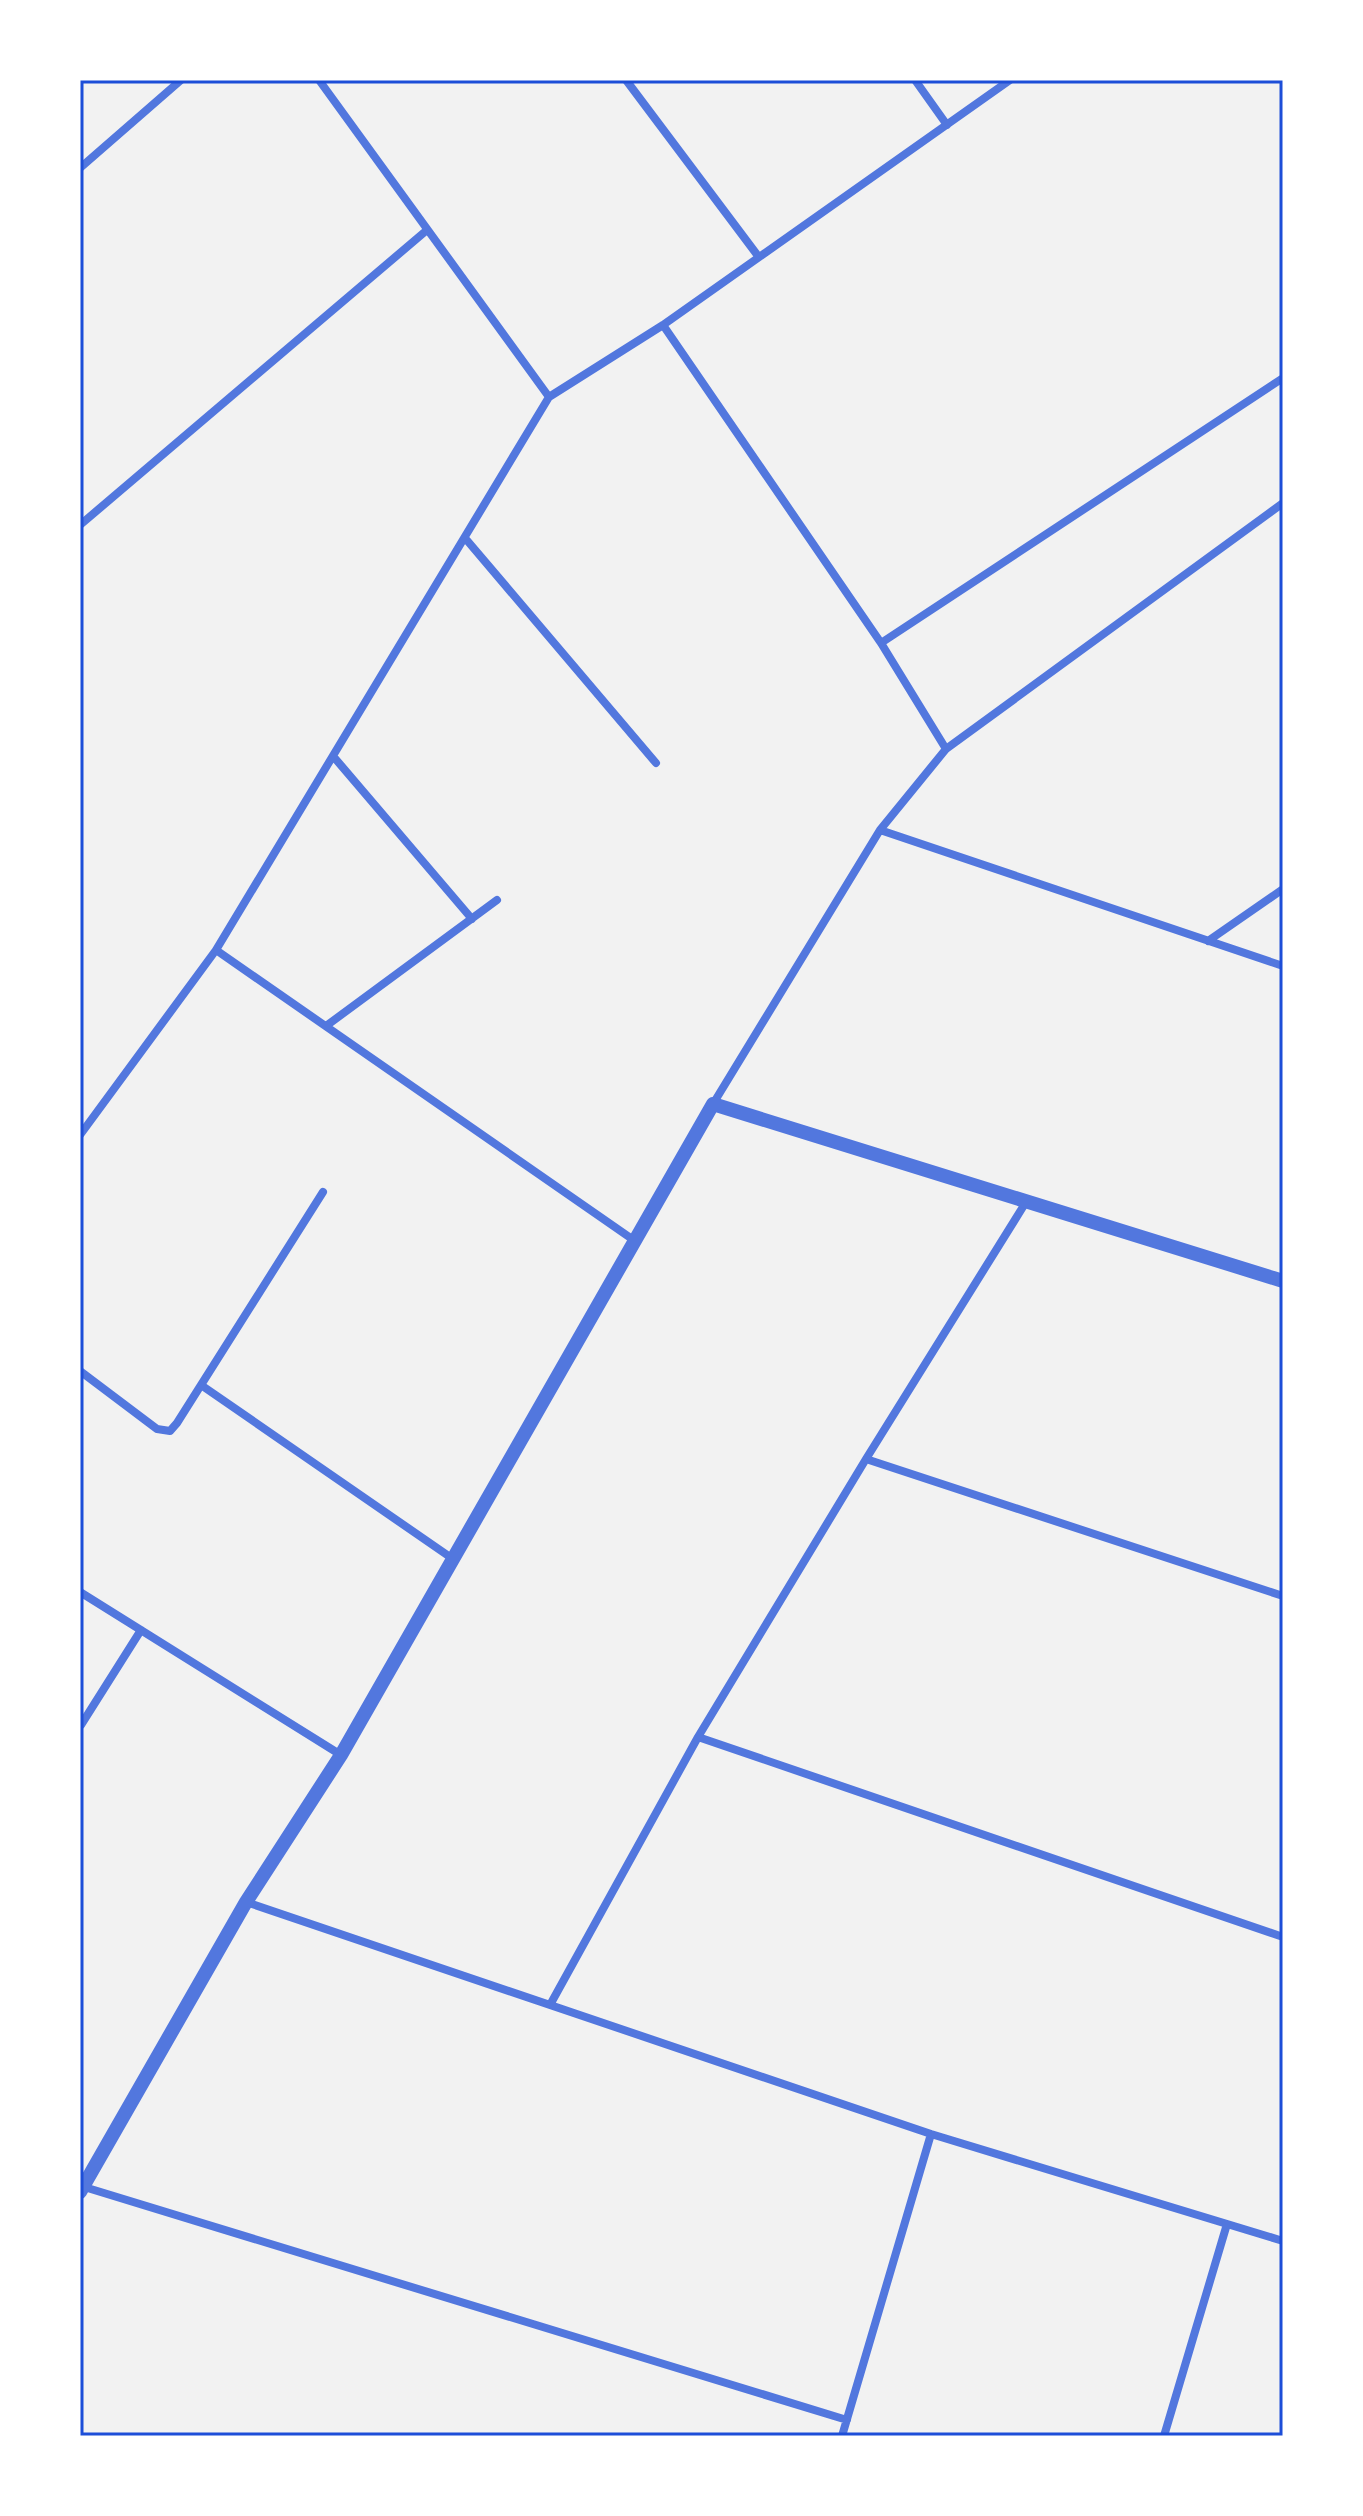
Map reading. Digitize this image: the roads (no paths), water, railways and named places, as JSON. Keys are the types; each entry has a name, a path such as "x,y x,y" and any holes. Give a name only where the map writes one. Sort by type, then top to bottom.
{"street":[{"path":"80,168 181,80"},
{"path":"319,80 549,397"},
{"path":"626,80 758,256"},
{"path":"915,80 947,125"},
{"path":"80,1135 216,950 549,397 663,325 1010,80"},
{"path":"80,525 427,230"},
{"path":"663,325 881,643 946,749"},
{"path":"881,643 1283,378"},
{"path":"847,2420 81,2188 246,1902 341,1755 713,1104 880,830 946,749 1283,503"},
{"path":"465,538 656,763"},
{"path":"333,756 472,919"},
{"path":"880,830 1283,966"},
{"path":"1208,941 1283,889"},
{"path":"326,1026 497,900"},
{"path":"216,950 635,1241"},
{"path":"713,1104 1283,1281"},
{"path":"80,1371 157,1429 170,1431 323,1192"},
{"path":"550,2005 698,1737 1026,1202"},
{"path":"201,1385 453,1559"},
{"path":"866,1459 1283,1596"},
{"path":"80,1592 341,1755"},
{"path":"81,1725 141,1630"},
{"path":"698,1737 1283,1937"},
{"path":"246,1902 931,2134 1283,2241"},
{"path":"842,2436 931,2134"},
{"path":"1164,2436 1227,2224"}]}
